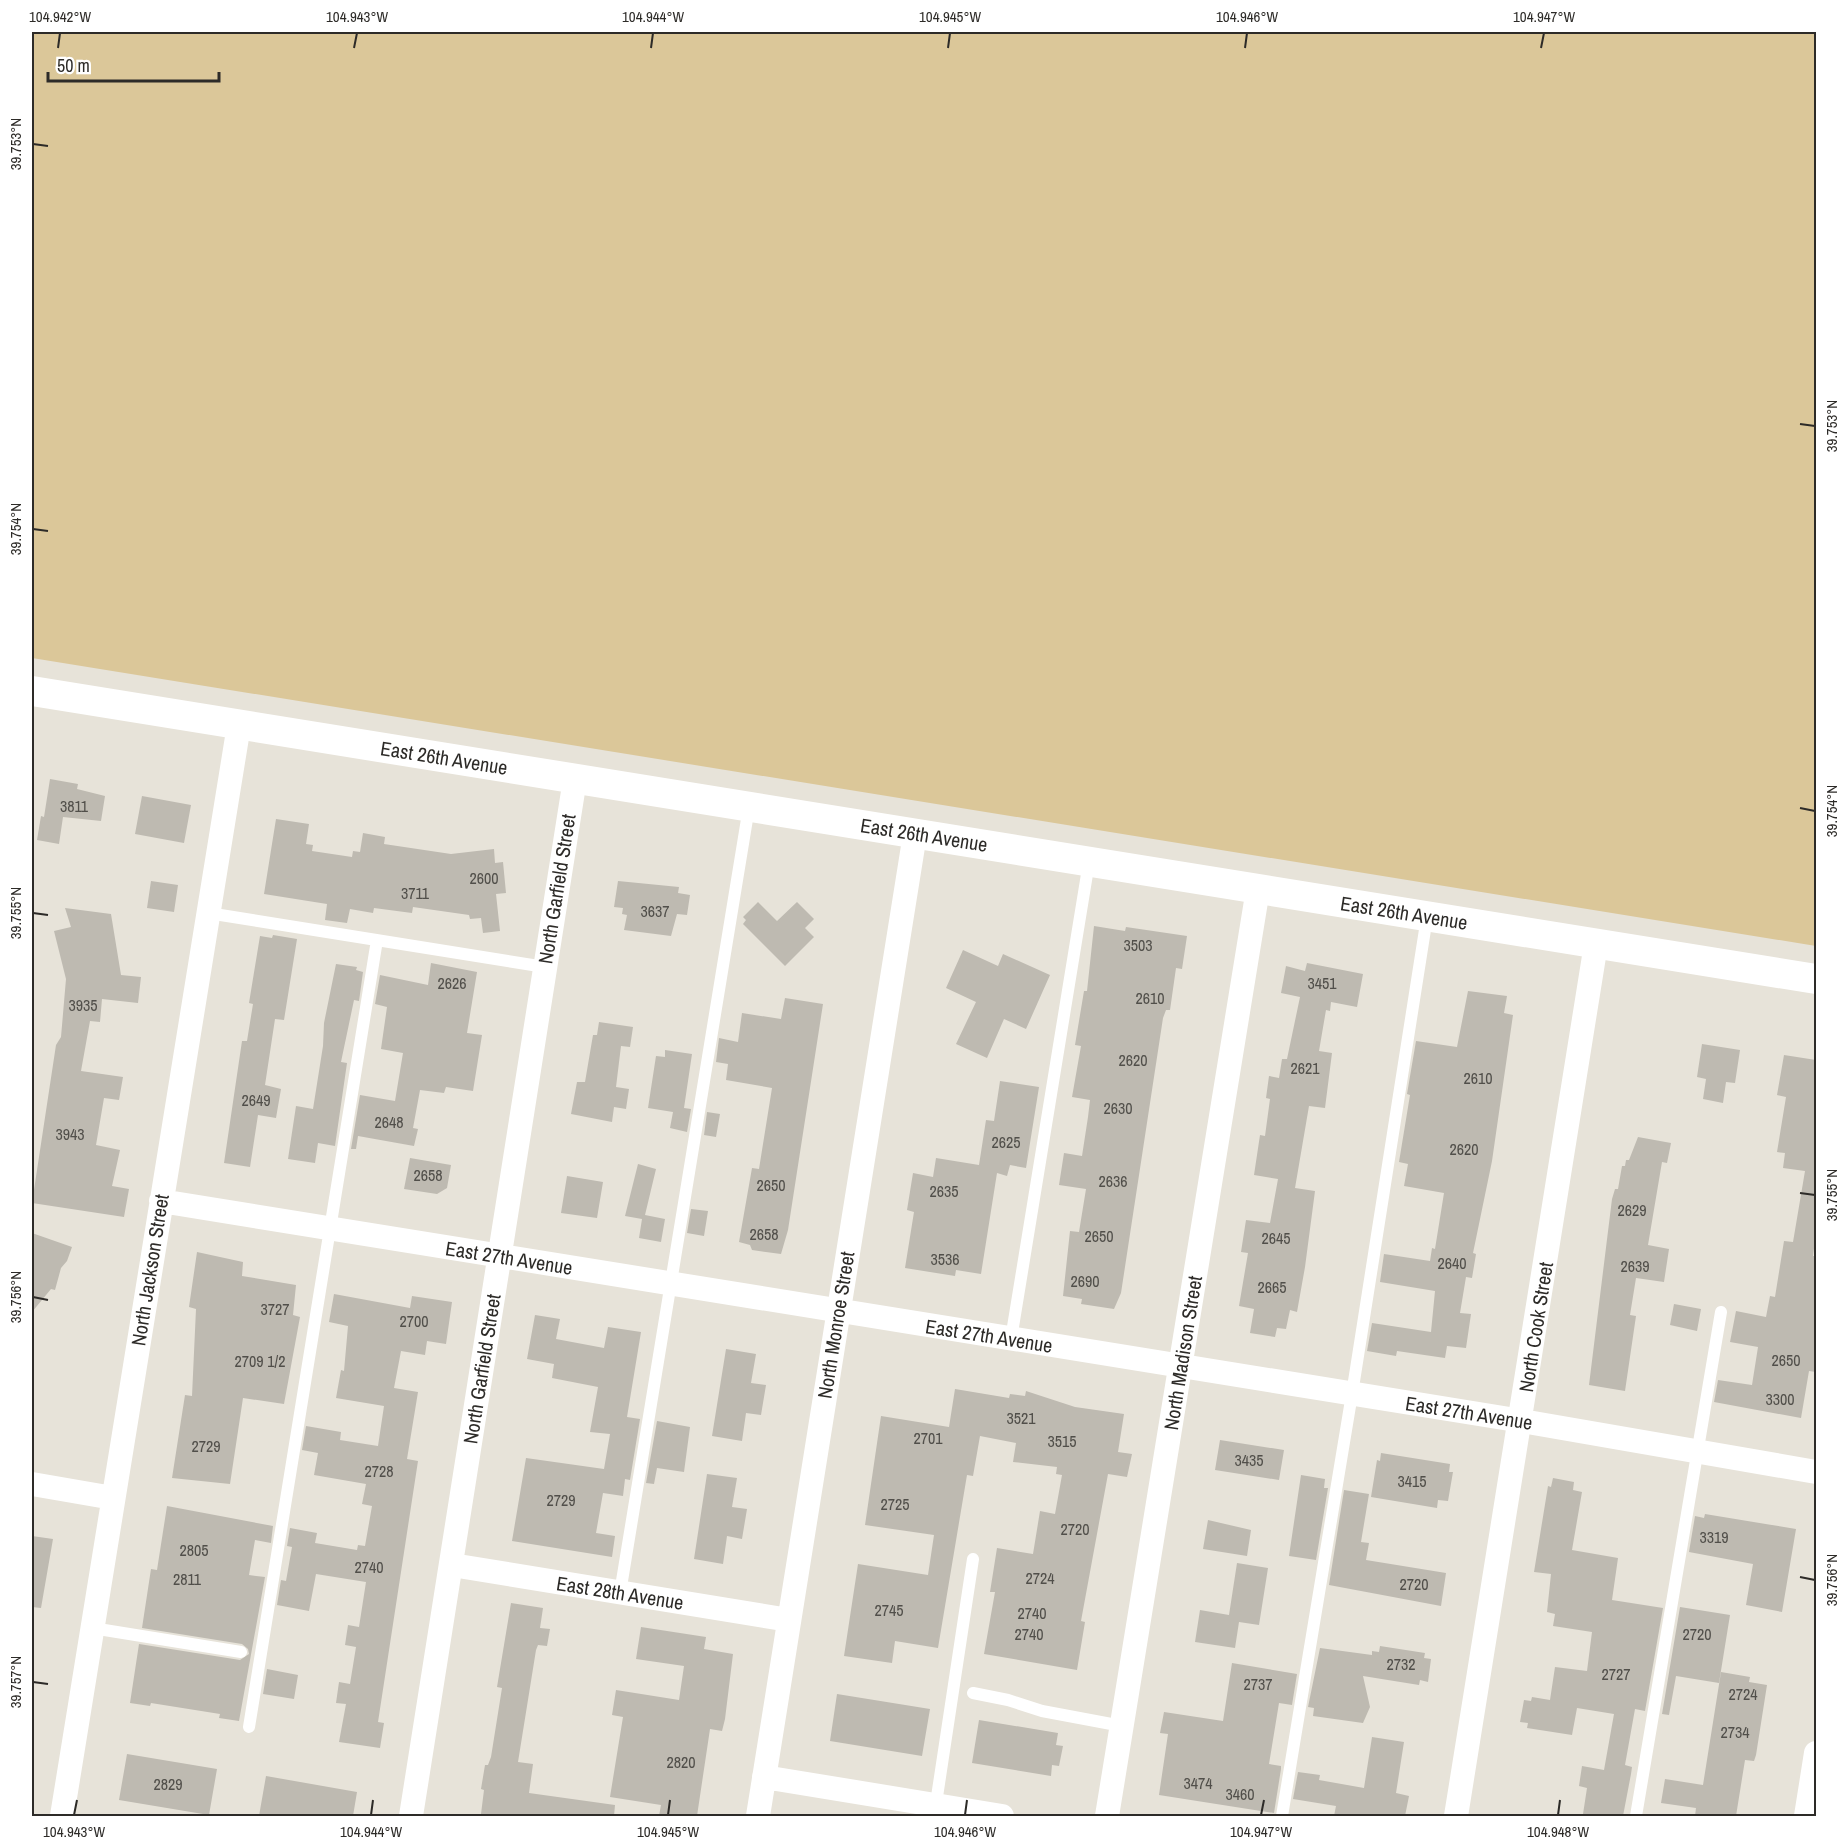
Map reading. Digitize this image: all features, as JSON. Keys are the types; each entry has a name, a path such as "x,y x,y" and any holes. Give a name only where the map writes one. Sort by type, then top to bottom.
{"street":[{"name":"East 26th Avenue","path":"32,691 1816,979"},
{"name":"North Jackson Street","path":"62,1816 239,724"},
{"name":"North Garfield Street","path":"411,1816 575,779"},
{"name":"North Monroe Street","path":"758,1816 915,834"},
{"name":"North Madison Street","path":"1107,1816 1258,889"},
{"name":"North Cook Street","path":"1456,1816 1522,1421 1596,944"},
{"name":"East 27th Avenue","path":"161,1201 1522,1421 1816,1472"},
{"path":"32,1484 113,1498"},
{"name":"East 28th Avenue","path":"452,1565 789,1620"},
{"path":"1806,1816 1816,1753"},
{"path":"764,1777 935,1811 1002,1816"}],"lane":[{"path":"620,1593 749,807"},
{"path":"1011,1339 1089,862"},
{"path":"208,913 545,968"},
{"path":"1282,1816 1352,1394 1427,916"},
{"path":"249,1727 377,940"},
{"path":"1636,1816 1721,1312"},
{"path":"935,1811 973,1558"},
{"path":"92,1628 241,1652"},
{"path":"973,1694 1008,1700 1042,1711 1122,1726"}],"shaded area":[{"path":"32,32 1816,32 1816,946 32,658"}],"building":[{"path":"50,779 78,784 77,789 105,796 101,821 63,817 59,844 37,840 41,816 44,817"},
{"path":"142,796 191,805 184,843 135,834"},
{"path":"276,819 309,824 306,844 313,845 312,851 352,857 353,851 360,852 363,833 385,837 384,844 451,854 494,849 495,863 503,862 506,893 496,894 500,931 483,933 481,918 470,919 469,915 413,907 412,913 374,908 373,913 350,909 347,923 325,920 327,904 264,894"},
{"path":"151,881 178,885 174,912 147,908"},
{"path":"618,881 679,887 678,893 690,895 687,915 677,914 671,936 624,930 627,915 622,914 623,908 614,907"},
{"path":"758,902 777,921 797,902 814,919 805,928 814,937 785,966 743,924 746,920 743,917"},
{"path":"65,908 111,914 121,975 141,977 138,1003 102,999 100,1022 90,1021 81,1071 123,1077 119,1100 104,1098 96,1145 120,1150 112,1186 129,1189 124,1217 32,1203 56,1045 61,1037 66,979 54,931 71,927"},
{"path":"1094,926 1125,931 1126,927 1187,936 1182,969 1176,968 1170,1010 1166,1010 1163,1018 1121,1293 1114,1309 1081,1304 1082,1299 1063,1296 1070,1231 1079,1232 1086,1189 1059,1185 1064,1153 1082,1156 1088,1117 1090,1100 1072,1097 1081,1046 1075,1045 1084,991 1087,991"},
{"path":"273,935 297,939 284,1020 275,1019 265,1085 281,1089 276,1118 258,1115 250,1167 224,1163 242,1041 247,1041 253,1004 249,1003 260,936 272,938"},
{"path":"963,950 998,966 1003,954 1050,975 1026,1029 1004,1019 987,1058 956,1044 976,1002 946,988"},
{"path":"431,963 477,972 467,1033 482,1035 473,1091 446,1087 444,1093 420,1090 413,1128 418,1129 414,1146 358,1136 356,1149 351,1149 360,1095 395,1101 403,1053 381,1049 387,1007 375,1004 380,975 428,985"},
{"path":"1307,963 1363,974 1357,1007 1331,1002 1330,1011 1326,1010 1319,1051 1332,1053 1325,1108 1309,1106 1295,1188 1315,1191 1305,1267 1297,1312 1290,1310 1286,1329 1277,1328 1275,1337 1250,1333 1254,1309 1239,1306 1248,1253 1241,1252 1246,1220 1270,1223 1278,1179 1254,1175 1260,1135 1265,1136 1270,1099 1266,1098 1269,1076 1279,1078 1282,1059 1287,1059 1300,997 1281,993 1286,966 1305,971"},
{"path":"336,964 357,967 356,970 363,972 359,1001 354,1000 341,1062 347,1063 335,1146 318,1143 315,1163 288,1159 296,1106 313,1109 323,1046 324,1023"},
{"path":"1468,991 1507,996 1504,1013 1513,1015 1492,1161 1473,1253 1476,1254 1472,1278 1466,1277 1460,1313 1471,1314 1466,1348 1447,1346 1445,1358 1397,1351 1396,1356 1367,1351 1372,1323 1431,1332 1435,1291 1380,1282 1384,1254 1430,1261 1432,1248 1435,1249 1444,1193 1404,1186 1408,1164 1399,1162 1410,1095 1407,1094 1416,1041 1457,1047"},
{"path":"785,998 823,1004 788,1230 781,1254 752,1250 750,1245 739,1242 752,1168 759,1169 772,1088 726,1080 728,1064 716,1062 719,1038 738,1042 742,1013 781,1019"},
{"path":"599,1022 633,1027 630,1047 621,1046 616,1087 629,1089 626,1109 614,1107 612,1122 571,1114 577,1082 585,1082 593,1035 597,1035"},
{"path":"1702,1044 1740,1050 1735,1083 1726,1082 1723,1103 1703,1099 1706,1079 1697,1077"},
{"path":"665,1050 692,1054 684,1108 691,1109 687,1132 670,1128 673,1112 648,1108 656,1056 665,1057"},
{"path":"1784,1055 1816,1060 1816,1233 1813,1256 1816,1256 1816,1372 1809,1371 1801,1418 1714,1402 1718,1380 1752,1385 1758,1347 1730,1342 1736,1311 1766,1317 1770,1296 1775,1297 1784,1241 1793,1242 1805,1171 1783,1168 1785,1153 1777,1152 1786,1097 1777,1095"},
{"path":"1000,1081 1039,1087 1026,1168 1010,1165 1007,1176 997,1173 981,1274 956,1270 955,1276 905,1268 914,1212 907,1210 913,1173 933,1177 936,1158 979,1165 986,1120 994,1121"},
{"path":"707,1112 720,1114 716,1137 704,1135"},
{"path":"1638,1137 1671,1143 1667,1163 1662,1162 1648,1245 1669,1249 1664,1282 1636,1278 1630,1315 1636,1316 1625,1391 1589,1385 1612,1199 1615,1189 1618,1189 1622,1166 1625,1166 1626,1160 1629,1160"},
{"path":"410,1158 451,1165 447,1188 437,1194 404,1189"},
{"path":"638,1164 656,1169 645,1215 665,1219 661,1242 639,1238 642,1219 625,1216"},
{"path":"567,1176 603,1182 597,1218 561,1213"},
{"path":"691,1209 708,1211 704,1236 687,1233"},
{"path":"32,1233 72,1247 67,1261 61,1268 55,1290 51,1289 32,1312"},
{"path":"197,1252 243,1262 242,1276 296,1285 293,1315 300,1317 284,1404 243,1398 230,1484 172,1478 185,1395 192,1396 196,1309 189,1307"},
{"path":"334,1294 410,1308 412,1296 452,1302 446,1344 427,1341 425,1355 401,1351 394,1388 418,1392 407,1459 418,1461 378,1722 384,1723 380,1748 339,1742 346,1704 336,1703 339,1682 350,1684 356,1647 345,1645 348,1625 359,1627 366,1582 316,1574 309,1611 277,1605 281,1580 286,1581 292,1547 287,1546 290,1528 317,1533 315,1543 357,1550 358,1545 365,1546 372,1506 362,1504 366,1484 314,1475 318,1453 302,1450 306,1426 341,1432 340,1440 378,1446 384,1406 336,1398 341,1370 344,1371 348,1326 329,1322"},
{"path":"1674,1304 1701,1309 1697,1331 1670,1325"},
{"path":"535,1315 560,1319 556,1339 604,1348 608,1327 641,1332 627,1417 640,1419 630,1480 625,1479 623,1496 603,1493 596,1533 615,1536 612,1557 512,1541 526,1458 604,1469 610,1434 590,1432 598,1387 552,1378 554,1364 527,1359"},
{"path":"726,1349 756,1354 751,1383 766,1385 761,1415 746,1413 742,1441 712,1436"},
{"path":"955,1389 1009,1398 1010,1394 1025,1396 1026,1391 1075,1407 1124,1414 1118,1452 1132,1454 1127,1477 1108,1474 1081,1621 1085,1622 1077,1670 984,1654 995,1592 990,1592 997,1548 1033,1554 1040,1511 1055,1514 1062,1475 1056,1474 1057,1467 1013,1462 1016,1443 980,1436 973,1476 967,1475 938,1648 895,1641 892,1663 844,1656 858,1564 928,1575 934,1535 865,1525 881,1416 949,1427"},
{"path":"657,1421 690,1427 684,1472 657,1468 654,1484 646,1483"},
{"path":"1220,1440 1284,1450 1279,1480 1215,1470"},
{"path":"1381,1453 1450,1464 1449,1472 1453,1472 1448,1501 1438,1500 1437,1508 1371,1497 1377,1460 1380,1461"},
{"path":"707,1474 737,1478 732,1507 747,1509 742,1539 727,1536 723,1564 694,1559"},
{"path":"1301,1475 1325,1479 1324,1488 1328,1488 1316,1560 1289,1556"},
{"path":"1553,1478 1574,1482 1573,1490 1582,1492 1572,1550 1618,1558 1612,1600 1663,1608 1645,1711 1635,1709 1625,1765 1632,1767 1623,1816 1583,1814 1587,1788 1579,1786 1582,1766 1604,1770 1614,1714 1577,1708 1572,1735 1527,1728 1528,1723 1520,1722 1524,1700 1531,1701 1532,1697 1550,1700 1555,1667 1587,1671 1592,1632 1553,1626 1555,1614 1547,1612 1551,1574 1534,1572 1548,1486 1551,1487"},
{"path":"1344,1490 1369,1494 1361,1542 1369,1543 1366,1560 1446,1573 1441,1606 1329,1585"},
{"path":"167,1506 273,1526 271,1543 255,1540 249,1575 265,1577 239,1721 219,1718 220,1714 151,1703 150,1706 130,1703 139,1644 240,1660 249,1654 248,1649 242,1644 142,1628 151,1569 157,1570"},
{"path":"1705,1514 1796,1529 1782,1612 1746,1605 1753,1564 1689,1552 1695,1516 1704,1518"},
{"path":"1208,1520 1251,1530 1247,1556 1203,1549"},
{"path":"32,1536 53,1539 41,1608 32,1607"},
{"path":"1237,1563 1268,1568 1259,1625 1239,1622 1235,1648 1195,1642 1200,1610 1229,1615"},
{"path":"511,1603 543,1608 540,1628 550,1629 547,1646 538,1645 536,1650 518,1762 533,1764 529,1793 615,1805 614,1816 481,1814 484,1790 481,1789 485,1765 488,1765 491,1757 502,1688 497,1687"},
{"path":"1680,1607 1730,1615 1719,1683 1676,1676 1669,1715 1662,1714"},
{"path":"641,1627 706,1637 704,1649 733,1654 725,1719 722,1731 710,1729 697,1816 659,1816 661,1805 610,1797 623,1717 612,1715 616,1690 679,1700 684,1666 636,1659"},
{"path":"1380,1646 1425,1653 1424,1658 1431,1659 1428,1682 1420,1680 1419,1685 1363,1676 1370,1707 1363,1723 1313,1716 1314,1708 1308,1707 1320,1648 1372,1655 1372,1651 1379,1652"},
{"path":"1232,1663 1297,1674 1292,1705 1279,1703 1269,1764 1281,1766 1274,1813 1159,1795 1168,1734 1160,1733 1164,1712 1223,1721"},
{"path":"267,1669 298,1675 294,1699 263,1694"},
{"path":"1721,1672 1750,1677 1749,1682 1767,1685 1756,1755 1754,1761 1745,1760 1736,1816 1695,1816 1696,1808 1661,1803 1665,1779 1703,1785"},
{"path":"837,1694 930,1709 922,1756 830,1741"},
{"path":"979,1720 1058,1733 1056,1745 1063,1746 1059,1766 1052,1765 1051,1776 972,1763"},
{"path":"1372,1737 1404,1742 1396,1793 1409,1796 1405,1816 1334,1816 1336,1806 1293,1799 1298,1772 1320,1775 1319,1780 1364,1788"},
{"path":"127,1754 217,1769 209,1815 119,1800"},
{"path":"266,1776 357,1792 353,1816 259,1816"}]}
